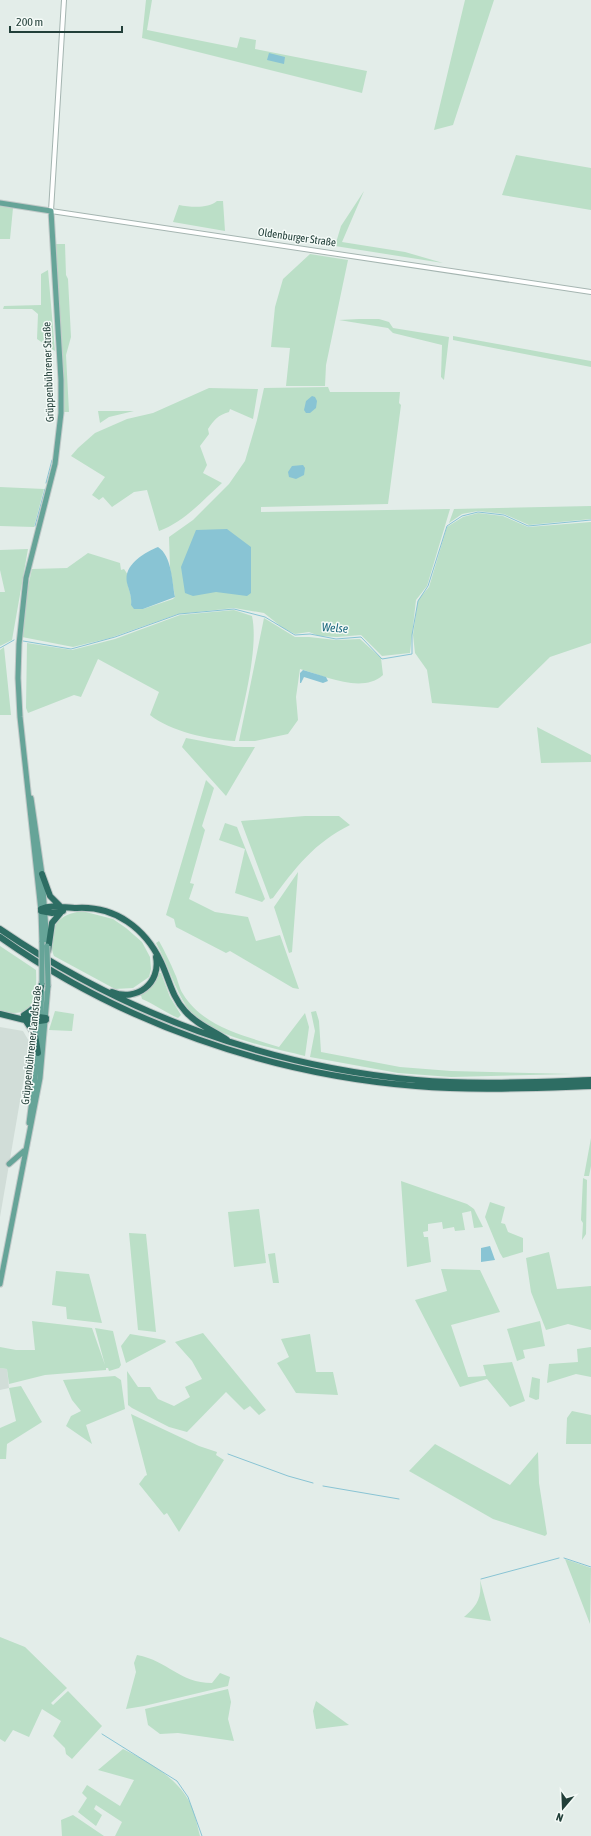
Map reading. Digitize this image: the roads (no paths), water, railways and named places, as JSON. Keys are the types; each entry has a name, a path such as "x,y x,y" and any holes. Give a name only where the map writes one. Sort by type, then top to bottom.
{"highway":[{"path":"42,874 50,896 61,909"},
{"path":"43,910 73,908 100,910 118,916 142,933 162,963 171,989 184,1010 201,1026 232,1044"},
{"path":"48,948 52,923 61,909"},
{"path":"0,928 54,964 86,982 158,1017 232,1044 317,1066 416,1080 508,1083 591,1080"},
{"path":"0,937 72,982 130,1011 212,1044 275,1062 339,1076 416,1086 507,1089 591,1086"},
{"path":"0,941 7,946 14,947"},
{"path":"86,982 91,982 116,994 135,994 146,988 154,979 157,969 155,951"},
{"path":"25,1018 38,1002 45,984"},
{"path":"0,1014 12,1017 43,1019"},
{"path":"25,1018 35,1035 38,1053"}],"main road":[{"name":"Oldenburger Straße","path":"0,203 51,210"},
{"name":"Grüppenbührener Straße","path":"41,893 18,698 18,644 26,578 55,464 61,413 61,380 51,210"},
{"name":"Grüppenbührener Straße","path":"28,787 36,827 42,874 41,893"},
{"name":"Grüppenbührener Landstraße","path":"0,1284 24,1151 40,1078 48,948 41,893"},
{"name":"Grüppenbührener Landstraße","path":"43,910 42,942 45,984"},
{"name":"Grüppenbührener Landstraße","path":"29,1126 29,1115 43,1019"},
{"path":"9,1164 24,1151"}],"street":[{"name":"Grüppenbührener Straße","path":"51,210 64,0"},
{"name":"Oldenburger Straße","path":"51,210 591,292"}],"water":[{"path":"269,53 285,57 284,64 267,60"},
{"path":"312,396 315,397 317,401 316,408 310,413 306,413 304,410 306,401"},
{"path":"303,465 305,468 304,475 296,479 289,477 288,472 292,466"},
{"path":"227,529 251,547 251,593 247,596 216,592 193,596 185,593 181,567 196,530"},
{"path":"158,547 163,551 169,563 175,597 143,609 134,609 131,605 131,596 127,583 128,571 131,565 141,556"},
{"path":"303,670 326,677 328,681 323,683 304,677 300,683 300,673"},
{"path":"490,1246 495,1260 481,1262 481,1248"}],"waterway":[{"path":"46,483 52,460"},
{"path":"35,526 45,489"},
{"name":"Welse","path":"23,641 71,649 115,637 179,614 234,609 265,617 295,635 310,634 336,639 361,637 382,659 412,654 412,635 418,601 428,586 447,526 462,516 478,512 504,515 528,526 591,520"},
{"name":"Welse","path":"0,648 14,640"},
{"path":"228,1454 288,1476 313,1483"},
{"path":"323,1486 399,1499"},
{"path":"481,1579 559,1558"},
{"path":"564,1558 591,1567"},
{"path":"102,1734 177,1781 188,1797 202,1836"}]}
